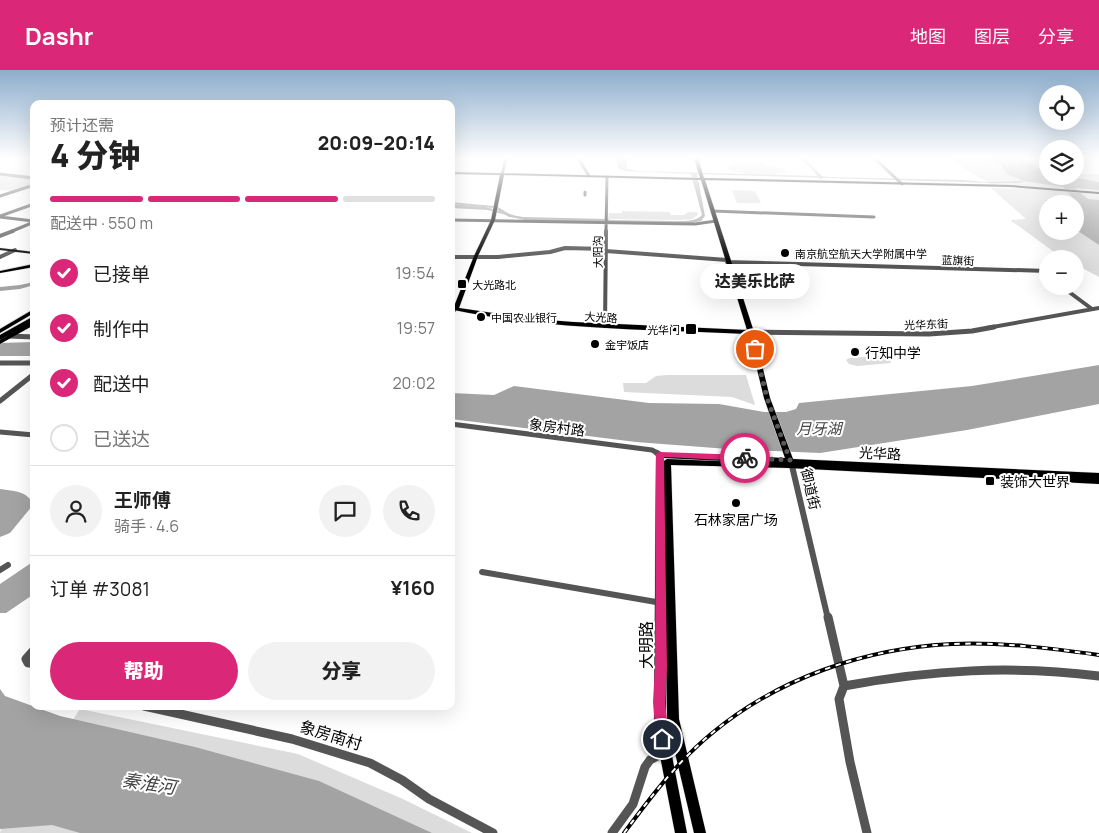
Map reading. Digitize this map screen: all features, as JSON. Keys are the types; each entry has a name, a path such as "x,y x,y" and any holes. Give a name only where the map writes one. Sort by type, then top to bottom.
{"highway":[{"path":"0,337 30,319"}],"main road":[{"path":"493,220 498,194"},
{"path":"707,194 727,261 751,332 767,398 791,463"},
{"path":"0,249 30,252"},
{"path":"0,272 30,265"},
{"path":"0,337 9,336 30,320"},
{"path":"688,331 751,332"},
{"name":"光华路","path":"663,458 791,463 1099,481"},
{"name":"大明路","path":"663,458 666,604 673,719 700,833"},
{"name":"光华路","path":"791,463 803,462 1099,476"},
{"name":"大明路","path":"666,604 659,702 664,752 681,833"}],"street":[{"name":"大阳沟","path":"605,326 606,194"},
{"path":"0,216 30,205"},
{"path":"713,212 874,217"},
{"path":"0,216 30,221"},
{"path":"455,220 605,220 695,224 716,221"},
{"path":"455,304 493,220"},
{"path":"0,236 30,224"},
{"name":"蓝旗街","path":"455,257 524,255 550,252 564,248 690,256 727,261 1039,271"},
{"path":"0,257 16,250"},
{"path":"1074,295 1092,308"},
{"name":"光华东街","path":"751,332 929,334 972,331 1099,308"},
{"name":"大光路","path":"455,309 535,321 688,331"},
{"path":"9,336 30,337"},
{"path":"0,363 30,364"},
{"path":"0,401 30,377"},
{"name":"象房村路","path":"455,425 652,450 663,458"},
{"path":"0,432 30,435"},
{"name":"御道街","path":"791,463 844,686"},
{"path":"0,570 8,565"},
{"path":"482,572 666,604"},
{"path":"30,654 26,659 30,663"},
{"path":"867,833 850,762 839,699 844,686 924,672 981,668 1055,669 1099,676"},
{"name":"象房南村","path":"162,710 292,739 370,763 402,780 429,799 493,833"},
{"path":"612,833 633,804 642,774 650,760 664,752"}],"shaded area":[{"path":"733,194 756,194 761,203 737,203"},
{"path":"997,194 1099,194 1099,277 1084,269 1084,250 1051,250 1010,220 1026,219"},
{"path":"622,211 670,212 671,215 697,212 698,215 692,219 681,220 608,219 609,213 622,213"},
{"path":"793,252 827,253 832,261 797,260"},
{"path":"878,356 889,359 891,363 857,366 849,364 846,360 849,358"},
{"path":"746,375 755,405 732,397 624,392 623,383 646,383 656,376"},
{"path":"79,710 85,710 298,754 403,799 472,833 0,833"}],"water":[{"path":"696,194 701,194 705,216 701,221 692,223 528,221 488,210 455,208 455,204 486,207 516,216 535,219 682,221 693,220 702,215"},
{"path":"1069,194 1082,194 1083,195"},
{"path":"1084,196 1088,199 1099,200 1099,245 1084,235"},
{"path":"30,342 30,356 0,356 0,343"},
{"name":"月牙湖","path":"1099,365 1099,404 967,430 820,453 636,442 455,419 455,393 494,395 514,386 649,403 719,404 764,412 786,412 796,409 799,403 972,386"},
{"path":"0,489 24,494 30,499 30,509 10,533 0,537"},
{"path":"30,564 30,597 6,613 0,613 0,584"},
{"name":"秦淮河","path":"0,689 5,696 30,705 30,710 44,710 60,716 195,747 319,781 432,833 80,833 52,825 0,829"}],"waterway":[{"path":"455,203 493,207"},
{"path":"497,208 510,216 522,218 608,220"},
{"path":"0,289 30,284"}],"railway":[{"path":"624,833 675,768 711,734 737,714 765,697 824,669 887,652 952,644 1026,646 1099,655"}],"way so far":[{"path":"745,458 790,460 767,398 755,349"}],"place":[{"name":"南京航空航天大学附属中学","path":"785,253"},
{"name":"大光路北","path":"462,284"},
{"name":"中国农业银行","path":"481,317"},
{"name":"光华门","path":"691,329"},
{"name":"金宇饭店","path":"595,344"},
{"name":"达美乐比萨","path":"755,349"},
{"name":"行知中学","path":"855,352"},
{"name":"装饰大世界","path":"990,481"},
{"name":"石林家居广场","path":"736,503"}],"route":[{"path":"662,739 659,702 661,667 660,454 745,458"}]}
